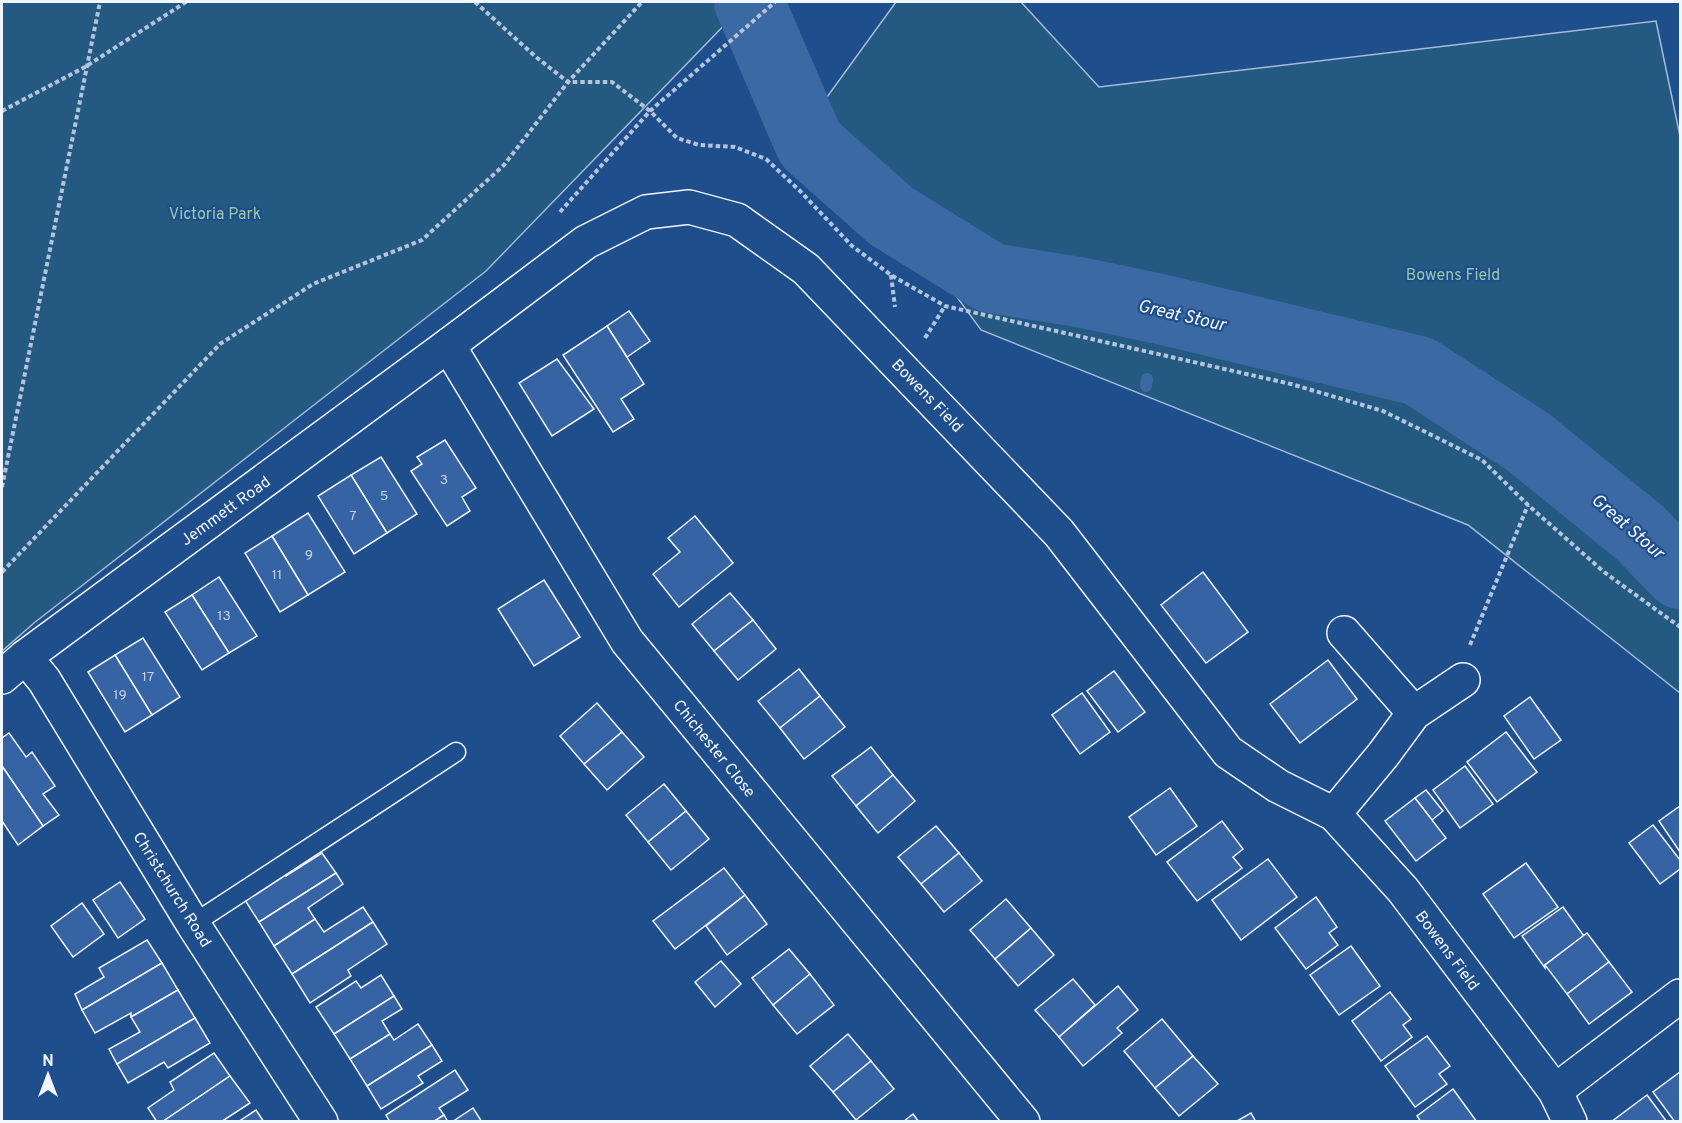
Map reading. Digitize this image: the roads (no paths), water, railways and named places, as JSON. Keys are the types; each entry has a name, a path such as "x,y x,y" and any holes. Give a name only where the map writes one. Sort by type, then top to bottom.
{"street":[{"name":"Bowens Field","path":"450,344 586,242 646,212 689,207 737,220 806,269 1059,533 1228,752 1278,786 1334,814 1403,890 1555,1092 1570,1122"},
{"name":"Jemmett Road","path":"13,667 450,344"},
{"name":"Chichester Close","path":"450,344 456,358 627,641 1023,1122"},
{"path":"1344,633 1414,713"},
{"name":"Christchurch Road","path":"13,667 44,680 193,924 321,1122"},
{"path":"1334,814 1414,713 1463,680"},
{"path":"1555,1092 1680,996"}],"lane":[{"path":"193,924 456,752"}],"waterway":[{"name":"Great Stour","path":"749,2 810,144 891,216 991,278 1079,292 1160,309 1419,371 1528,442 1639,532 1680,574"},
{"path":"1157,327 1160,309"},
{"path":"1146,386 1147,379"}],"park label":[{"name":"Victoria Park","path":"215,213"}]}
